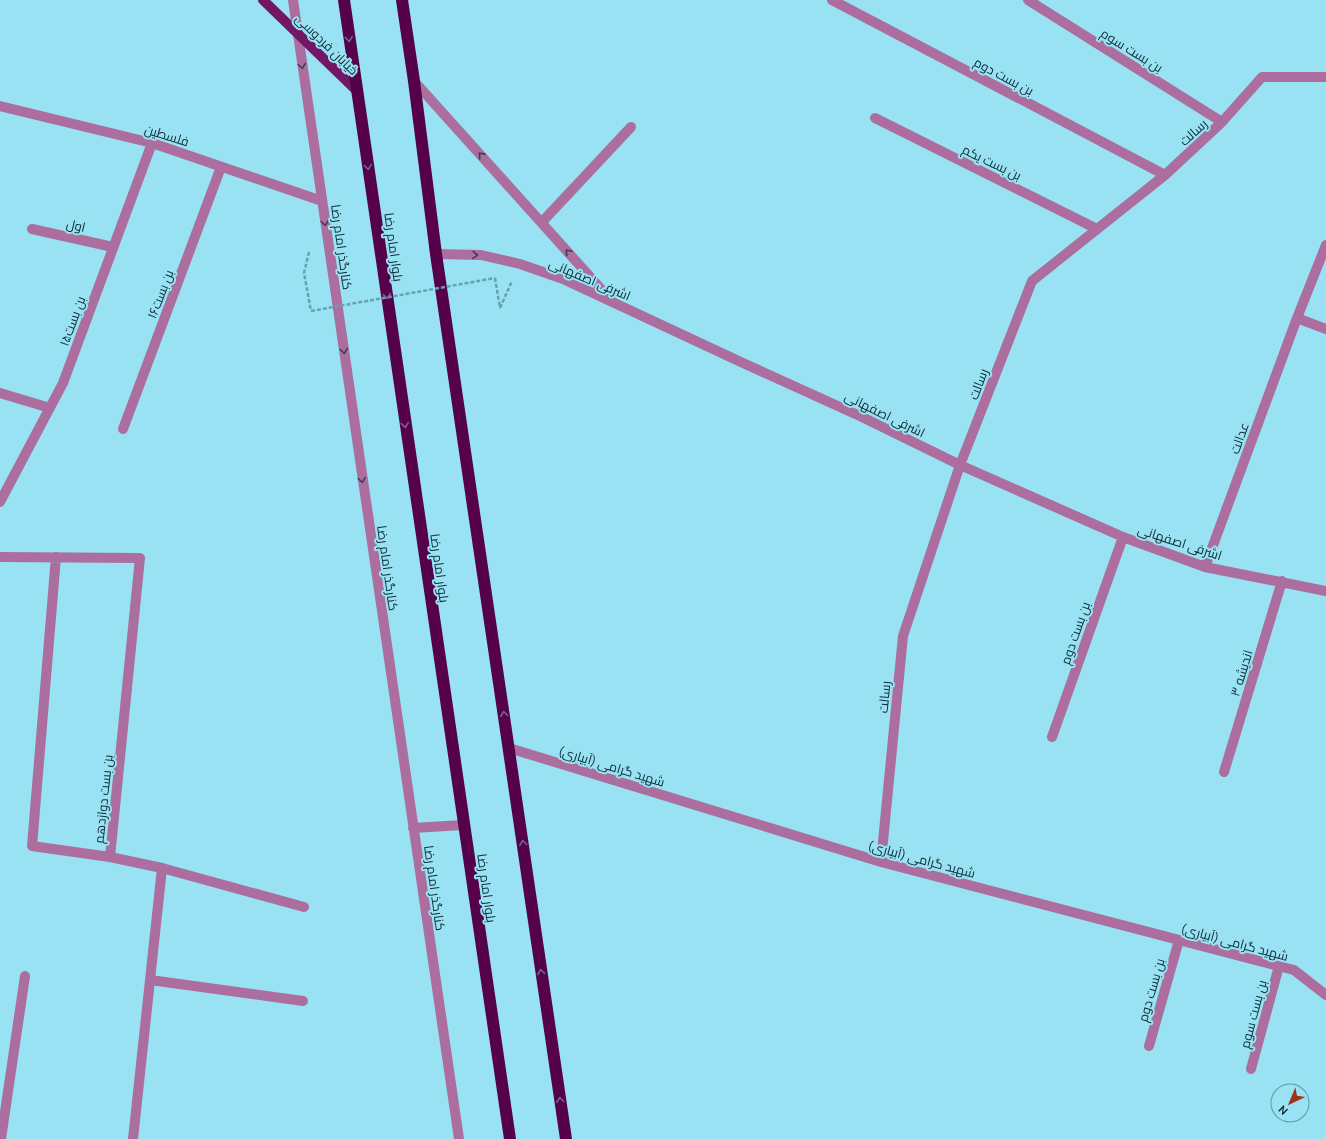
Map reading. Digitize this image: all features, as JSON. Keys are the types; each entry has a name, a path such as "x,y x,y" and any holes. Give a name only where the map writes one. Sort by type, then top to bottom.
{"highway":[{"name":"بلوار امام رضا","path":"344,0 463,825 510,1139"},
{"path":"402,0 436,254 566,1139"}],"main road":[{"name":"خیابان فردوسی","path":"263,0 357,91"}],"street":[{"name":"کنارگذر امام رضا","path":"293,0 459,1139"},
{"name":"بن بست دوم","path":"832,0 1165,175"},
{"name":"بن بست سوم","path":"1028,0 1222,122"},
{"name":"رسالت","path":"881,862 903,636 960,465 1032,282 1165,175 1222,122 1262,76 1326,77"},
{"path":"414,81 542,222 612,302"},
{"name":"فلسطین","path":"0,106 152,143 322,201"},
{"name":"بن بست یکم","path":"875,118 1097,229"},
{"path":"542,222 631,127"},
{"name":"بن بست۱۵","path":"0,502 63,383 152,143"},
{"name":"بن بست۱۶","path":"123,429 221,167"},
{"name":"اول","path":"32,229 113,247"},
{"name":"عدالت","path":"1205,567 1297,318 1326,245"},
{"name":"اشرفی اصفهانی","path":"436,254 481,255 520,264 563,279 862,417 960,465 1123,537 1205,567 1282,581 1326,591"},
{"path":"1297,318 1326,329"},
{"path":"0,393 50,408"},
{"name":"بن بست دوم","path":"1052,737 1123,537"},
{"name":"بن بست دوازدهم","path":"0,557 140,558 110,857 162,868 304,907"},
{"path":"56,557 32,846 110,857"},
{"name":"اندیشه ۳","path":"1224,772 1282,581"},
{"name":"شهید گرامی (آبیاری)","path":"509,748 881,862 1294,970 1326,995"},
{"path":"413,828 463,825"},
{"path":"133,1139 162,868"},
{"name":"بن بست دوم","path":"1149,1046 1179,940"},
{"name":"بن بست سوم","path":"1251,1069 1279,966"},
{"path":"1,1139 25,976"},
{"path":"150,980 303,1001"}],"path":[{"path":"304,273 312,311 495,278 500,308 520,264"}]}
